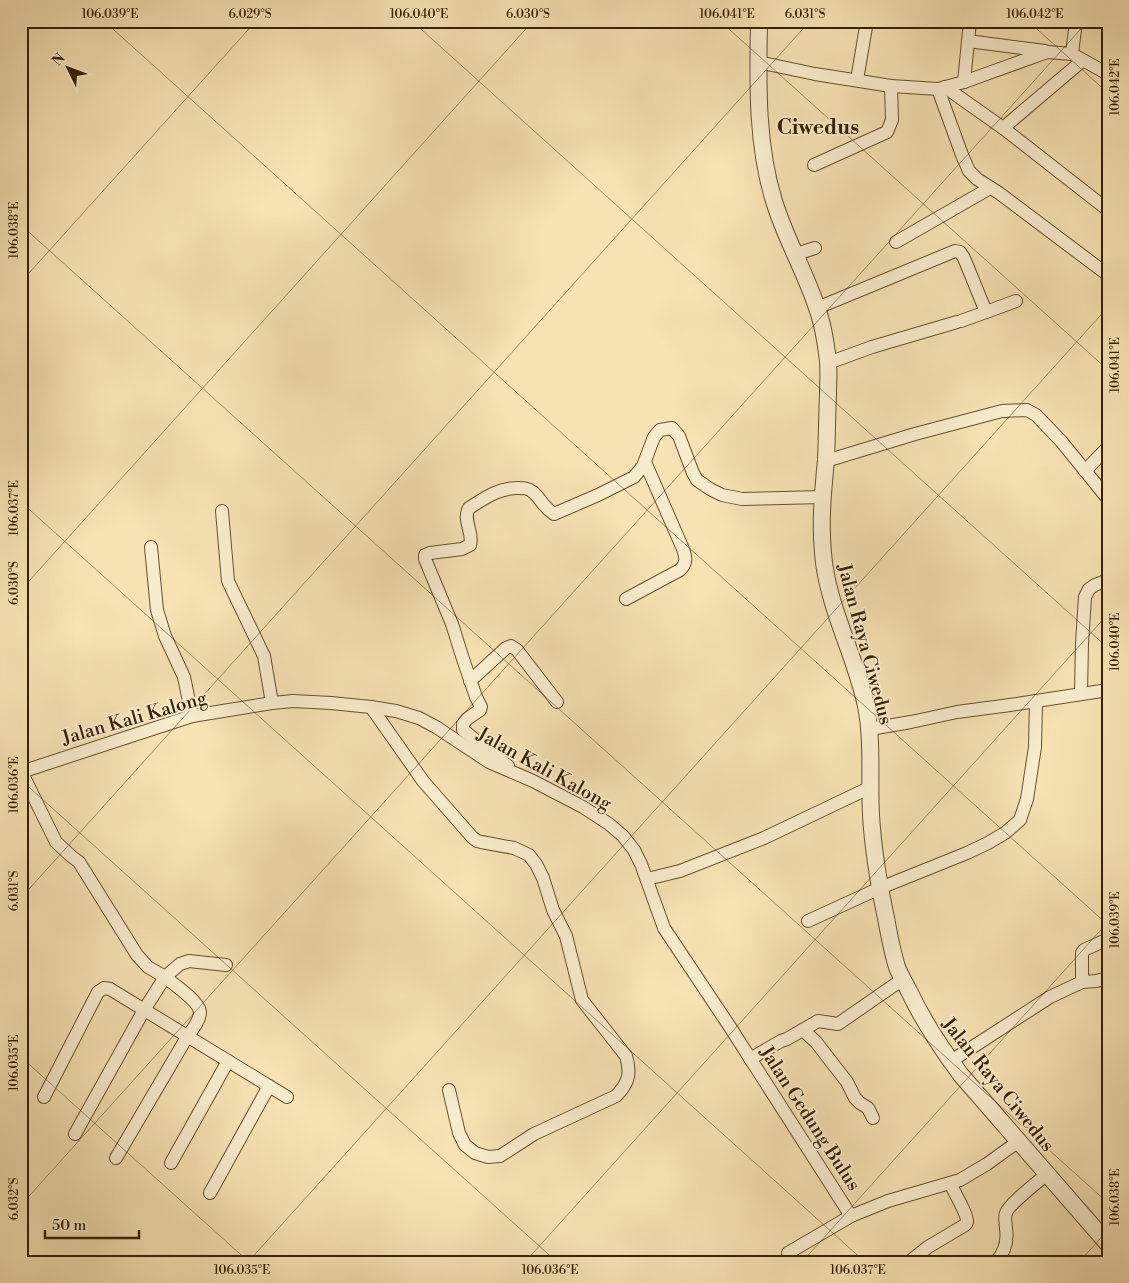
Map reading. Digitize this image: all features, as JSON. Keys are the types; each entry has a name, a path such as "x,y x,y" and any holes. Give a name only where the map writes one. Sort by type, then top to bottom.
{"street":[{"name":"Jalan Raya Ciwedus","path":"759,21 758,62 761,135 767,174 783,226 817,308 828,363 822,553 832,599 866,705 870,729 873,839 880,888 897,968 927,1027 951,1061 1108,1244"},
{"path":"857,80 867,21"},
{"path":"964,82 970,21"},
{"path":"1004,128 1077,58 1076,21"},
{"path":"968,41 1077,58 1108,74"},
{"path":"758,62 815,74 891,86 942,88 1048,52"},
{"path":"814,165 887,132 892,120 891,86"},
{"path":"942,88 1004,128 1108,210"},
{"path":"942,88 962,155 969,171 977,179 999,193 1108,275"},
{"path":"896,242 990,188"},
{"path":"796,254 815,248"},
{"path":"817,308 954,251 960,252 964,258 986,312"},
{"path":"828,363 1016,301"},
{"path":"826,461 915,434 1002,411 1027,410 1044,422 1108,499"},
{"path":"518,774 463,730 463,724 481,707 470,681 452,624 425,559 425,555 462,549 470,545 472,540 466,516 469,508 503,489 527,488 534,492 547,510 554,514 634,477 645,462 654,437 660,430 672,428 679,436 698,480 722,495 742,499 823,497"},
{"path":"1085,471 1108,448"},
{"path":"626,599 680,570 685,564 686,559 645,462"},
{"path":"222,511 228,581 264,656 272,703"},
{"path":"150,548 157,610 184,677 192,716"},
{"path":"1081,693 1085,597 1089,589 1108,580"},
{"path":"470,681 506,648 511,646 517,650 557,702"},
{"path":"870,729 957,712 1108,690"},
{"name":"Jalan Kali Kalong","path":"21,772 192,716 293,701 331,703 396,711 419,718 436,727 489,762 518,774 583,807 609,824 623,836 634,850 647,880"},
{"path":"808,921 880,888 988,844 1020,820 1028,799 1035,747 1036,701"},
{"path":"371,707 423,782 472,837 477,841 514,848 529,855 536,864 543,878 553,910 566,936 582,1000 626,1056 629,1066 624,1088 616,1096 534,1134 500,1156 488,1157 475,1153 465,1145 459,1133 449,1090"},
{"path":"21,772 56,842 79,862 85,870 137,955 148,967 165,977 199,1007 200,1014 195,1025 116,1158"},
{"path":"647,880 680,871 764,838 871,787"},
{"name":"Jalan Gedung Bulus","path":"647,880 664,928 851,1216 888,1202 960,1180 987,1164 1019,1141"},
{"path":"1082,982 1082,954 1084,950 1108,939"},
{"path":"75,1134 144,1010 165,977 180,964 189,962 226,965"},
{"path":"951,1061 1050,997 1082,982 1096,982 1108,978"},
{"path":"750,1059 818,1021 838,1024 903,979"},
{"path":"44,1097 98,992 104,988 110,989 287,1097"},
{"path":"803,1030 816,1042 840,1072 855,1098 868,1108 873,1118"},
{"path":"171,1163 228,1062"},
{"path":"210,1193 269,1086"},
{"path":"996,1262 1003,1254 1006,1212 1047,1174"},
{"path":"909,1262 928,1247 967,1223 963,1208 950,1183"},
{"path":"788,1253 851,1216"}],"district":[{"name":"Ciwedus","path":"818,127"}]}
